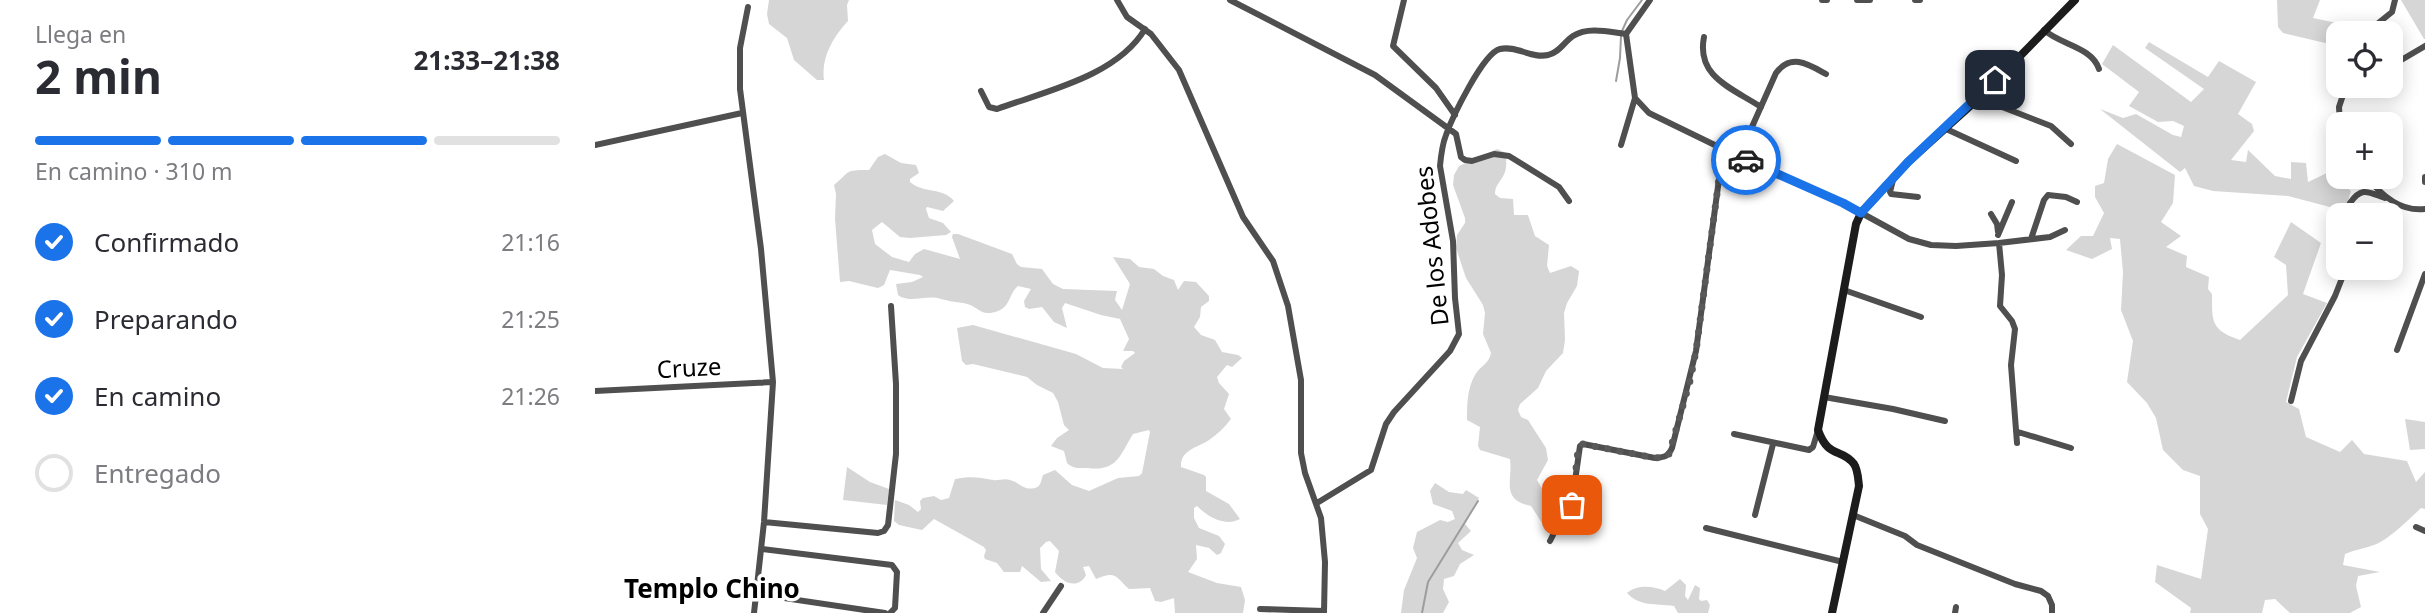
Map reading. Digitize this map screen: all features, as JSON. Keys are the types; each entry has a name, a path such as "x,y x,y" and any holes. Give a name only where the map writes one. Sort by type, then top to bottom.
{"street":[{"path":"1117,0 1127,17 1146,29 1179,70 1243,216 1273,261 1288,306 1301,380 1301,453 1321,519 1325,562 1324,612 1260,609"},
{"path":"1230,0 1375,75 1456,134 1461,157 1465,160 1472,161 1494,154 1509,156 1552,182 1566,194 1569,201"},
{"path":"1404,0 1393,46 1436,88 1455,115"},
{"path":"1621,145 1635,98 1624,34 1650,0"},
{"path":"1857,0 1870,0"},
{"path":"1734,434 1809,450 1813,447 1852,237 1861,213 1895,176 1979,98 2075,0"},
{"path":"2381,21 2392,12 2395,0"},
{"path":"748,7 740,48 742,113 761,249 773,382 765,522 754,613"},
{"path":"981,91 989,107 997,109 1071,82 1114,62 1133,46 1146,29"},
{"path":"2044,30 2053,38 2092,55 2099,69"},
{"name":"De los Adobes","path":"1317,503 1371,470 1386,424 1394,412 1456,343 1459,326 1453,241 1440,166 1441,154 1455,115 1485,61 1499,49 1509,48 1547,56 1580,32 1624,34"},
{"path":"1704,37 1702,57 1706,68 1761,107"},
{"path":"2403,59 2425,46"},
{"path":"1739,156 1780,66 1801,61 1826,74"},
{"path":"1635,98 1649,113 1843,203 1909,239 1931,245 1956,246 2050,237 2065,230"},
{"path":"1979,98 2051,126 2071,144"},
{"path":"595,145 742,113"},
{"path":"1944,128 2016,161"},
{"path":"1550,541 1556,528 1569,523 1580,446 1583,444 1655,458 1664,457 1672,448 1696,351 1723,149"},
{"path":"1895,176 1891,194 1918,197"},
{"path":"2379,189 2390,200"},
{"path":"2350,203 2357,194 2368,192 2411,211 2425,209"},
{"path":"2031,239 2048,195 2066,197 2077,202"},
{"path":"1997,240 2012,202"},
{"path":"1991,214 1997,224 2002,275 2000,306 2015,329 2011,365 2017,443"},
{"path":"2397,350 2425,274"},
{"path":"2291,401 2301,361 2341,280"},
{"path":"1844,290 1921,317"},
{"path":"765,522 878,533 884,531 888,525 896,454 896,384 891,306"},
{"name":"Cruze","path":"595,391 773,382"},
{"path":"1824,397 1945,421"},
{"path":"1818,430 1828,449 1850,460 1857,470 1859,486 1832,613"},
{"path":"2018,432 2071,448"},
{"path":"1755,515 1773,444"},
{"path":"1853,515 1905,536 1917,545 2015,584 2041,591 2048,596 2052,613"},
{"path":"2416,527 2425,531"},
{"path":"1706,528 1843,562"},
{"path":"757,594 888,613 895,608 897,572 892,565 762,549"},
{"path":"1043,613 1061,586"}],"shaded area":[{"path":"769,0 849,0 848,21 829,48 824,64 824,80 817,80 794,60 787,38 769,24"},
{"path":"2277,0 2320,0 2313,18 2327,21 2326,43 2283,33 2278,27"},
{"path":"2401,0 2425,0 2425,39 2424,39"},
{"path":"2149,42 2208,77 2219,61 2256,82 2238,114 2252,124 2254,131 2231,160 2246,162 2248,150 2275,176 2291,179 2291,162 2306,163 2308,182 2326,173 2326,189 2351,191 2347,203 2326,203 2326,206 2288,196 2213,191 2194,186 2185,168 2180,172 2100,109 2123,118 2136,114 2181,137 2184,126 2173,121 2158,122 2129,106 2139,92 2102,64 2113,45 2191,102 2204,89 2145,48"},
{"path":"2117,144 2175,175 2173,203 2161,222 2181,236 2166,247 2187,256 2186,267 2209,277 2208,289 2212,294 2213,318 2223,333 2240,340 2288,295 2286,265 2274,257 2291,222 2321,243 2303,294 2327,303 2297,357 2286,402 2299,409 2306,437 2340,452 2352,440 2364,454 2407,461 2416,482 2425,472 2425,509 2421,508 2377,544 2345,554 2343,565 2380,572 2358,576 2356,586 2361,607 2350,613 2290,613 2275,599 2265,600 2262,613 2190,613 2191,608 2155,582 2157,565 2201,579 2208,529 2200,514 2200,476 2183,470 2163,450 2156,418 2147,403 2127,382 2133,341 2121,310 2123,272 2120,239 2110,238 2112,249 2092,259 2066,250 2081,236 2093,236 2104,213 2095,197 2095,186 2104,183 2108,159"},
{"path":"1497,149 1506,153 1506,165 1495,194 1500,198 1513,199 1514,215 1528,215 1535,236 1549,245 1547,266 1550,273 1571,266 1579,271 1577,286 1564,313 1563,353 1546,371 1538,388 1520,404 1518,410 1521,417 1528,420 1546,448 1548,460 1537,480 1551,504 1571,525 1570,531 1544,526 1531,506 1515,499 1510,488 1510,459 1480,450 1480,427 1467,420 1470,386 1491,353 1483,334 1483,305 1466,278 1456,248 1457,235 1465,223 1465,218 1453,185 1454,175 1459,166"},
{"path":"885,154 901,163 916,165 919,173 910,179 915,186 944,194 954,201 943,211 927,207 926,209 929,218 943,223 951,232 946,235 900,237 882,222 872,230 875,244 892,257 909,262 915,254 924,249 960,259 952,237 953,234 958,234 1012,254 1021,267 1042,269 1053,284 1063,289 1117,291 1115,300 1122,310 1130,284 1113,257 1130,259 1139,267 1154,269 1174,280 1178,290 1184,281 1196,282 1209,296 1209,301 1201,307 1200,317 1194,327 1201,335 1215,340 1222,352 1242,358 1232,367 1227,365 1217,377 1229,394 1224,409 1231,419 1212,438 1186,453 1181,467 1204,475 1206,491 1229,504 1240,519 1223,521 1211,517 1197,506 1194,508 1194,518 1199,528 1219,536 1225,544 1217,555 1209,548 1196,545 1197,559 1188,572 1217,583 1241,587 1245,600 1243,613 1175,613 1174,598 1155,601 1150,588 1129,589 1112,575 1096,579 1089,566 1083,567 1086,575 1083,580 1075,584 1066,582 1055,572 1059,551 1050,541 1040,548 1041,569 1051,581 1041,582 1022,566 1020,572 1004,572 997,563 985,559 984,547 934,519 922,530 899,525 894,521 895,500 918,512 923,498 949,498 955,479 960,478 1008,479 1031,489 1039,486 1043,475 1055,470 1072,485 1089,491 1118,478 1139,476 1142,473 1150,432 1149,430 1133,434 1112,465 1098,469 1074,467 1067,463 1064,451 1051,446 1069,430 1064,425 1053,393 1027,377 973,364 966,365 962,361 957,328 973,325 1076,354 1103,368 1123,369 1121,367 1124,361 1135,353 1123,351 1129,339 1120,319 1065,303 1062,308 1067,328 1054,322 1042,307 1025,307 1024,301 1031,289 1018,286 1002,309 987,313 968,304 936,298 907,299 898,295 896,284 912,282 923,277 920,275 890,270 884,285 878,288 849,281 840,282 834,185 849,172 869,170 878,157"},
{"path":"2405,419 2425,422 2425,449 2410,450"},
{"path":"847,467 870,482 889,489 887,505 843,500"},
{"path":"1435,483 1449,492 1463,494 1466,490 1479,498 1465,524 1471,531 1458,543 1462,550 1474,555 1460,564 1454,576 1444,579 1443,589 1449,602 1443,613 1401,613 1404,590 1417,558 1413,548 1417,532 1440,520 1448,522 1455,519 1452,511 1433,504 1430,491"},
{"path":"1680,579 1686,585 1685,596 1688,600 1695,585 1700,588 1699,599 1707,600 1710,605 1708,613 1678,613 1674,606 1637,601 1627,593 1646,587 1665,591"}],"waterway":[{"path":"1622,31 1642,0"},
{"path":"1616,81 1621,36"},
{"path":"1422,613 1428,582 1478,501"}],"way so far":[{"path":"1572,505 1578,450 1583,444 1655,458 1669,454 1696,351 1717,178 1723,149 1746,160"}],"district":[{"name":"Templo Chino","path":"712,588"}],"route":[{"path":"1746,160 1861,213 1908,162 1979,98 1995,80"}]}
